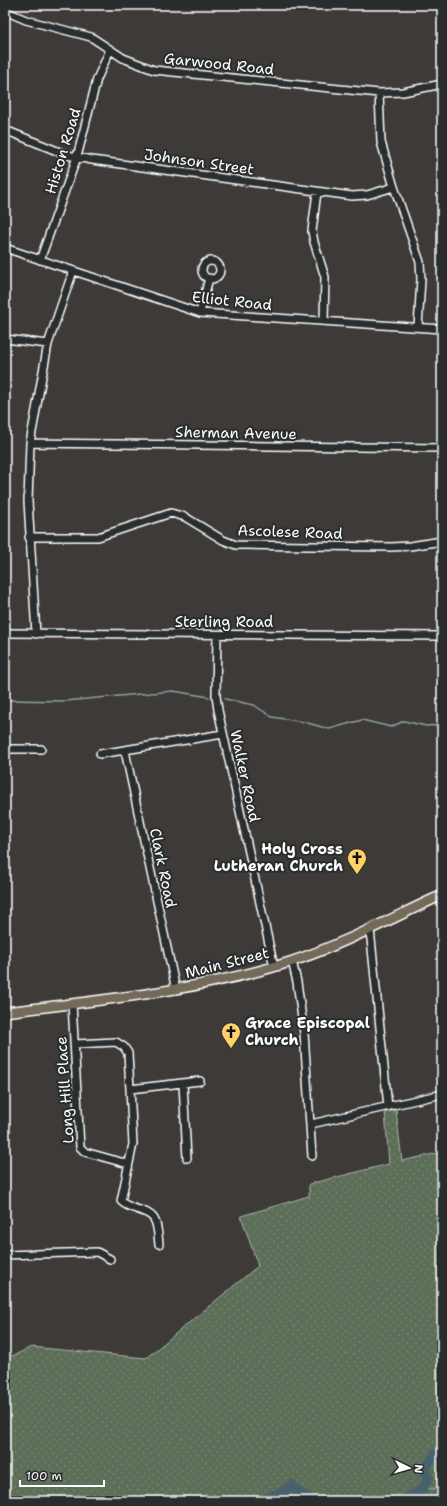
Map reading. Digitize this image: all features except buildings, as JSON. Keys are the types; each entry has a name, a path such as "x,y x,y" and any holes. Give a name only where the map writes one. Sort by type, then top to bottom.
{"main road":[{"name":"Main Street","path":"5,1012 176,990 274,966 292,961 370,929 442,895"}],"street":[{"name":"Garwood Road","path":"5,11 26,20 80,33 100,42 110,50 134,64 154,70 379,93 403,92 442,84"},
{"name":"Histon Road","path":"40,260 77,157 97,79 110,50"},
{"path":"379,93 381,142 394,187 420,262 421,279 418,327"},
{"name":"Johnson Street","path":"5,130 77,157 352,196 367,195 394,187"},
{"path":"317,192 312,231 325,277 324,321"},
{"name":"Elliot Road","path":"5,248 200,313 442,329"},
{"path":"36,634 29,537 28,501 30,444 48,344 73,271"},
{"path":"200,313 209,278"},
{"path":"5,339 48,344"},
{"name":"Sherman Avenue","path":"30,444 442,448"},
{"name":"Ascolese Road","path":"29,537 98,537 171,513 185,517 223,540 236,545 391,547 410,546 442,541"},
{"name":"Sterling Road","path":"5,633 442,636"},
{"name":"Walker Road","path":"217,635 216,696 274,966"},
{"path":"100,754 223,734"},
{"path":"5,749 41,749"},
{"name":"Clark Road","path":"125,751 176,990"},
{"path":"370,929 388,1107"},
{"path":"292,961 301,1004 311,1124 312,1156"},
{"name":"Long Hill Place","path":"72,1004 80,1147 85,1152 128,1164"},
{"path":"75,1044 116,1042 124,1047 128,1053 133,1144 121,1201 126,1207 149,1214 153,1218 159,1244"},
{"path":"130,1089 200,1081"},
{"path":"183,1084 187,1158"},
{"path":"311,1124 442,1094"},
{"path":"5,1255 97,1252 110,1259"}],"green space":[{"path":"396,1110 402,1161 442,1152 442,1501 5,1501 5,1356 15,1355 31,1347 146,1358 258,1266 241,1216 309,1196 309,1184 389,1164 385,1112"}],"waterway":[{"path":"5,700 65,701 173,691 209,697"},
{"path":"225,699 254,705 272,717 304,722 329,729 362,720 391,727 404,721 426,726 442,725"},
{"path":"402,1501 423,1489 428,1478 423,1470 442,1447"},
{"path":"261,1501 286,1490 292,1485 297,1491 313,1501"},
{"path":"423,1489 442,1488"},
{"path":"193,1501 219,1501"}],"place":[{"name":"Holy Cross Lutheran Church","path":"357,875"},
{"name":"Grace Episcopal Church","path":"231,1049"}]}
